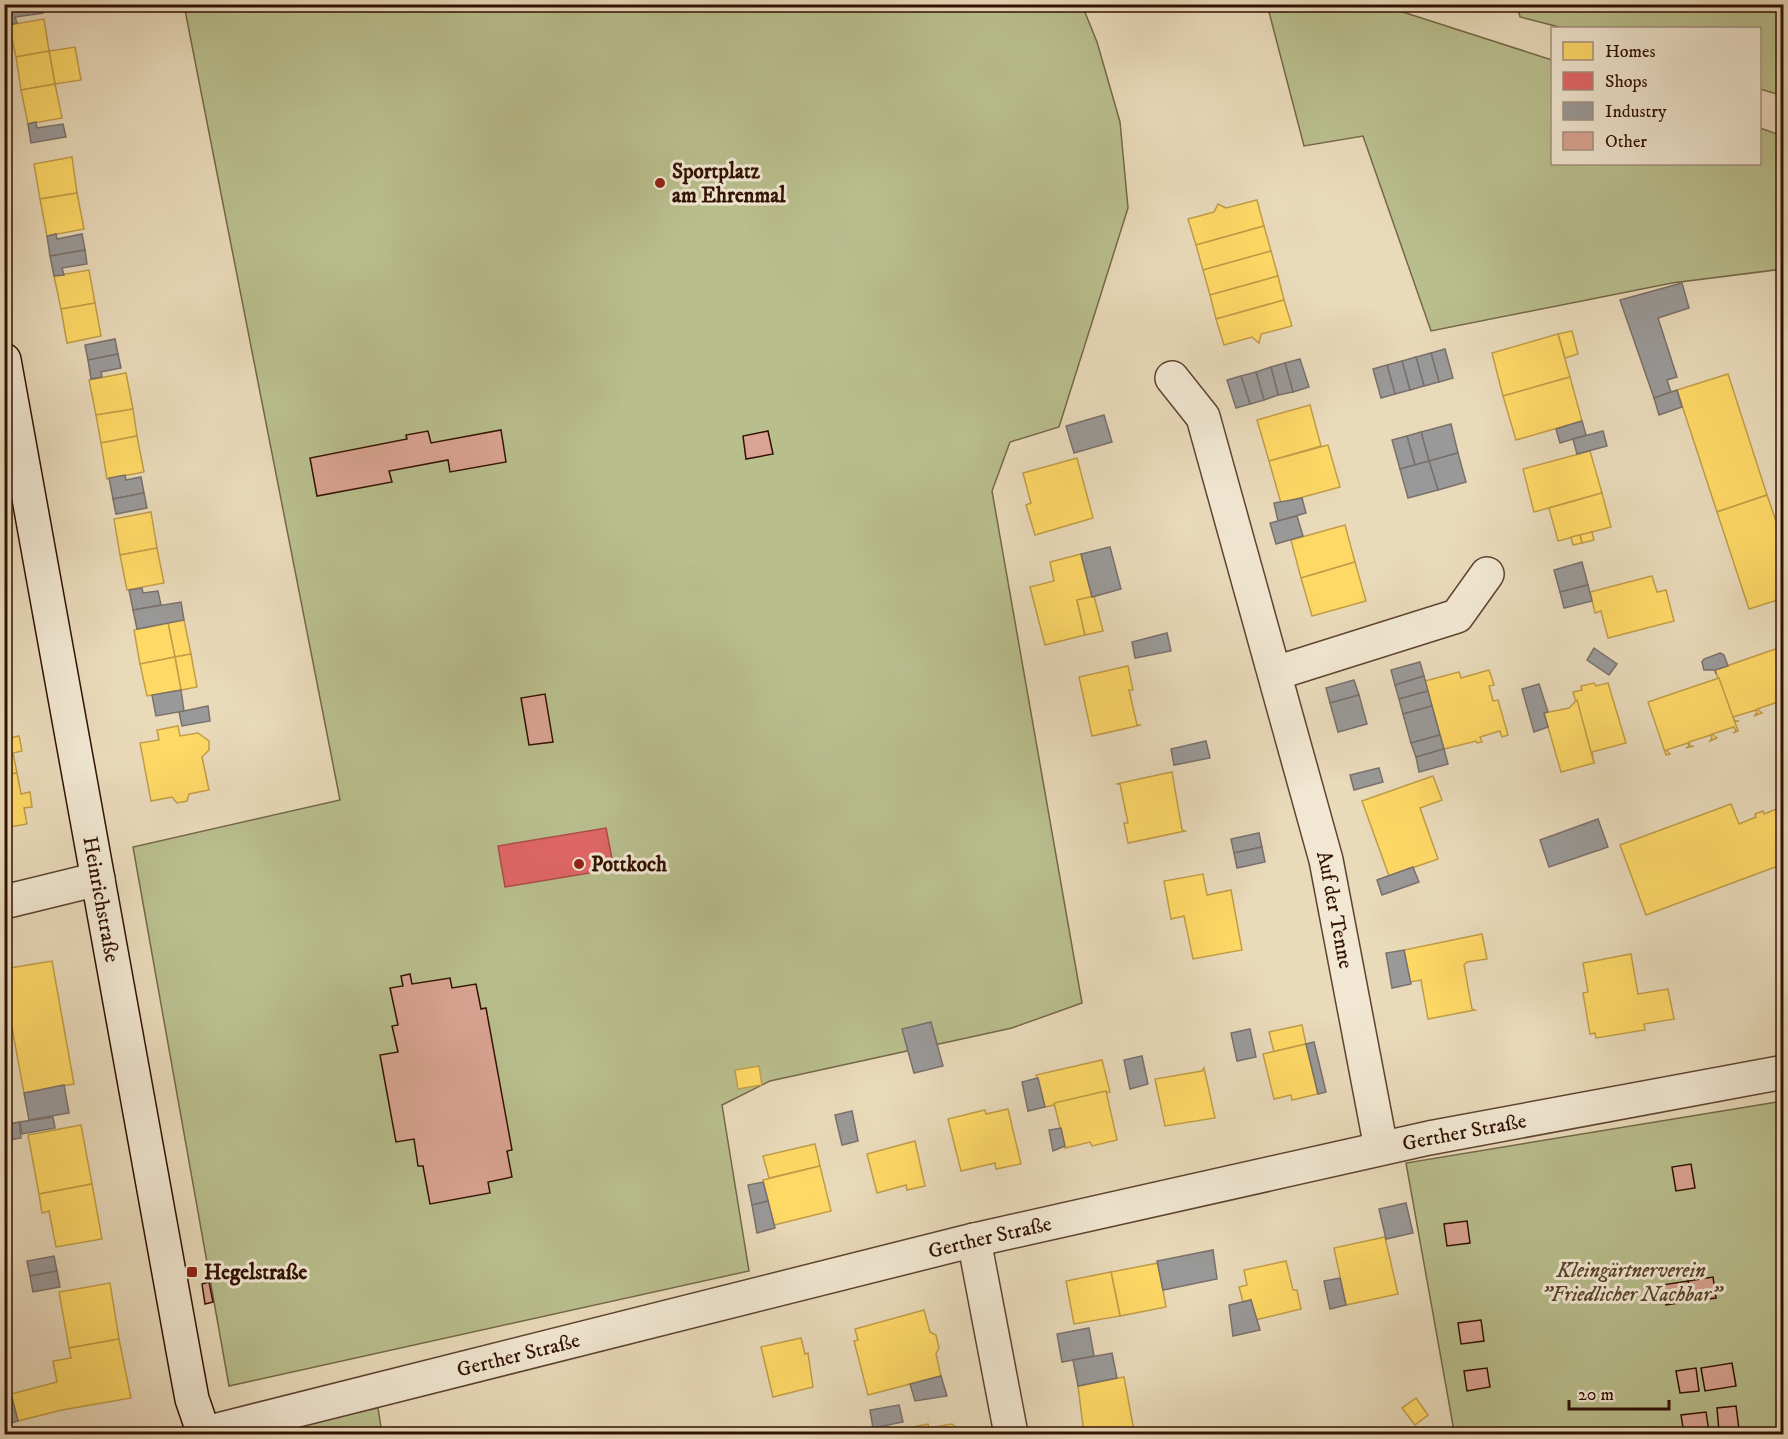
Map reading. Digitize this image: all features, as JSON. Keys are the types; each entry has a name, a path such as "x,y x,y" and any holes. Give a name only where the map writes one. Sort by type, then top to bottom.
{"street":[{"name":"Heinrichstraße","path":"4,360 192,1399 203,1434"},
{"name":"Auf der Tenne","path":"1172,378 1203,417 1276,673 1326,860 1381,1148"},
{"path":"1276,673 1457,616 1486,574"},
{"path":"4,902 98,879"},
{"name":"Gerther Straße","path":"203,1434 974,1240 1381,1148 1784,1072"},
{"path":"974,1240 1011,1434"}],"green space":[{"path":"184,5 1082,5 1097,42 1120,122 1128,208 1059,427 1010,442 992,491 1082,1003 1012,1028 770,1081 722,1105 749,1271 229,1386 133,847 340,800"},
{"path":"1115,5 1381,5 1551,60 1551,165 1761,165 1761,128 1783,136 1783,269 1672,283 1431,331 1363,136 1304,146 1268,8"},
{"path":"1517,5 1783,5 1783,96 1761,89 1761,27 1559,27 1520,17"},
{"name":"Kleingärtnerverein \"Friedlicher Nachbar\"","path":"1783,1101 1783,1434 1438,1434 1454,1431 1406,1163"},
{"path":"378,1408 382,1434 252,1434"}],"building: Homes":[{"path":"44,19 49,51 16,57 9,25"},
{"path":"75,47 81,80 55,84 49,51"},
{"path":"49,51 55,84 21,90 16,57"},
{"path":"55,84 62,118 28,124 21,90"},
{"path":"72,157 77,193 40,199 34,164"},
{"path":"77,193 84,229 47,236 40,199"},
{"path":"1257,200 1264,226 1196,245 1188,219 1214,212 1218,204 1226,208"},
{"path":"1264,226 1271,251 1203,270 1196,245"},
{"path":"1271,251 1278,276 1210,295 1203,270"},
{"path":"89,270 95,303 61,309 54,276"},
{"path":"1278,276 1284,300 1216,319 1210,295"},
{"path":"1284,300 1292,326 1261,334 1259,343 1252,337 1224,345 1216,319"},
{"path":"95,303 101,336 67,343 61,309"},
{"path":"1572,331 1578,354 1565,358 1558,334"},
{"path":"1558,334 1570,377 1503,396 1492,353"},
{"path":"126,373 133,409 96,415 89,380"},
{"path":"1728,374 1767,495 1717,512 1677,390"},
{"path":"1570,377 1582,421 1516,440 1503,396"},
{"path":"1310,405 1321,446 1269,461 1257,420"},
{"path":"133,409 137,436 101,443 96,415"},
{"path":"137,436 144,472 107,479 101,443"},
{"path":"1328,445 1340,487 1281,503 1269,461"},
{"path":"1590,451 1602,493 1534,512 1523,469"},
{"path":"1077,458 1093,518 1035,535 1026,505 1031,503 1023,473"},
{"path":"1602,493 1611,527 1558,541 1549,508"},
{"path":"1767,495 1784,544 1784,598 1749,609 1717,512"},
{"path":"151,512 157,548 120,555 114,519"},
{"path":"1345,525 1355,562 1301,578 1291,540"},
{"path":"1592,532 1594,540 1582,543 1580,535"},
{"path":"1580,535 1582,543 1573,545 1571,537"},
{"path":"157,548 164,583 127,590 120,555"},
{"path":"1081,554 1092,597 1077,600 1085,635 1045,645 1030,587 1054,581 1050,562"},
{"path":"1355,562 1366,601 1312,616 1301,578"},
{"path":"1652,576 1657,592 1666,590 1674,621 1608,638 1601,611 1595,613 1590,592"},
{"path":"1094,596 1103,631 1085,635 1077,600"},
{"path":"184,620 191,654 175,657 168,623"},
{"path":"168,623 175,657 140,664 134,630"},
{"path":"1784,646 1784,706 1777,708 1780,706 1778,702 1757,709 1762,713 1754,716 1757,713 1756,710 1733,717 1735,721 1739,721 1734,722 1715,670"},
{"path":"191,654 197,687 181,690 175,657"},
{"path":"175,657 181,690 147,696 140,664"},
{"path":"1128,666 1133,690 1129,690 1137,725 1141,725 1092,736 1079,677"},
{"path":"1489,670 1494,685 1489,686 1493,701 1498,700 1508,735 1502,737 1500,731 1480,737 1482,742 1477,743 1476,741 1444,749 1425,681 1459,672 1461,678"},
{"path":"1719,678 1738,731 1733,733 1736,731 1734,727 1712,734 1717,738 1710,741 1711,735 1689,742 1690,746 1694,746 1686,748 1689,746 1688,743 1666,750 1670,754 1666,755 1648,702"},
{"path":"1594,683 1596,686 1608,683 1626,743 1592,752 1594,763 1573,692 1582,690 1581,686"},
{"path":"1577,700 1594,763 1561,772 1544,713 1569,708"},
{"path":"8,724 10,738 19,736 22,751 13,753 17,773 4,775 4,725"},
{"path":"178,726 180,736 198,733 209,741 209,750 202,757 209,790 189,794 187,801 177,803 172,797 151,801 140,743 159,740 157,730"},
{"path":"1172,772 1182,830 1185,831 1128,843 1124,823 1128,823 1120,784 1116,784"},
{"path":"17,773 21,794 30,792 32,807 24,808 27,824 4,828 4,775"},
{"path":"1433,776 1442,800 1420,808 1438,859 1389,876 1362,801"},
{"path":"1731,804 1739,824 1756,817 1755,814 1763,811 1764,814 1782,807 1784,880 1778,866 1646,915 1620,845"},
{"path":"1203,874 1207,895 1231,890 1242,950 1193,959 1184,916 1171,919 1164,881"},
{"path":"1482,934 1487,959 1467,962 1464,965 1472,1009 1475,1010 1428,1019 1421,980 1410,982 1404,950"},
{"path":"1631,954 1638,994 1668,989 1674,1019 1644,1024 1645,1030 1596,1038 1595,1033 1590,1034 1583,993 1588,992 1583,963"},
{"path":"52,961 74,1084 24,1093 4,984 4,969"},
{"path":"1302,1025 1306,1044 1274,1052 1269,1032"},
{"path":"1306,1044 1318,1094 1292,1100 1291,1095 1274,1099 1263,1054"},
{"path":"1102,1060 1110,1092 1045,1107 1036,1075"},
{"path":"759,1066 762,1085 738,1089 735,1070"},
{"path":"1204,1068 1215,1118 1165,1126 1155,1079 1202,1071"},
{"path":"1106,1091 1117,1140 1092,1146 1090,1142 1065,1148 1054,1103"},
{"path":"1008,1109 1021,1164 996,1169 995,1163 961,1171 948,1119 985,1110 986,1114"},
{"path":"81,1125 92,1184 39,1194 28,1135"},
{"path":"915,1141 925,1186 907,1190 906,1185 877,1193 867,1154"},
{"path":"815,1144 820,1166 769,1178 763,1156"},
{"path":"820,1166 831,1211 774,1225 763,1180"},
{"path":"92,1184 102,1239 56,1247 49,1211 42,1213 39,1194"},
{"path":"1385,1237 1398,1294 1346,1305 1334,1248"},
{"path":"1286,1261 1293,1290 1297,1290 1301,1309 1255,1320 1251,1300 1243,1302 1239,1287 1247,1285 1244,1270"},
{"path":"1158,1263 1166,1307 1120,1316 1111,1272"},
{"path":"1111,1272 1120,1316 1074,1324 1066,1281"},
{"path":"110,1283 119,1339 69,1348 59,1292"},
{"path":"924,1310 930,1332 936,1335 939,1348 936,1354 941,1376 868,1395 854,1341 858,1340 855,1329"},
{"path":"801,1338 805,1354 808,1353 813,1387 773,1397 761,1347"},
{"path":"119,1339 131,1398 62,1410 18,1421 11,1394 57,1382 53,1361 71,1358 69,1348"},
{"path":"1124,1377 1134,1431 1117,1434 1084,1434 1078,1386"},
{"path":"1416,1398 1428,1415 1415,1425 1402,1408"},
{"path":"928,1424 929,1428 952,1424 958,1429 959,1434 886,1434 886,1432"}],"building: Shops":[{"path":"606,828 614,869 505,887 498,846"}],"building: Industry":[{"path":"6,4 42,4 43,13 15,17 17,23 9,25"},
{"path":"36,122 37,128 63,124 66,137 31,143 28,124"},
{"path":"56,234 57,239 82,234 85,250 50,256 47,236"},
{"path":"85,250 87,264 62,268 64,275 54,276 50,256"},
{"path":"1682,283 1689,308 1658,318 1677,377 1667,380 1671,392 1654,398 1620,300"},
{"path":"115,339 118,354 88,360 85,345"},
{"path":"1445,349 1453,378 1439,382 1431,353"},
{"path":"1431,353 1439,382 1424,386 1416,357"},
{"path":"118,354 121,368 101,372 102,377 91,379 88,360"},
{"path":"1416,357 1424,386 1410,390 1402,361"},
{"path":"1300,359 1309,387 1293,392 1285,363"},
{"path":"1402,361 1410,390 1395,394 1387,365"},
{"path":"1285,363 1293,392 1278,395 1271,367"},
{"path":"1387,365 1395,394 1381,398 1373,369"},
{"path":"1271,367 1278,395 1264,400 1256,372"},
{"path":"1256,372 1264,400 1250,404 1241,376"},
{"path":"1241,376 1250,404 1236,408 1227,380"},
{"path":"1677,390 1682,407 1659,415 1654,398"},
{"path":"1104,415 1112,442 1074,453 1066,426"},
{"path":"1582,421 1586,435 1560,443 1556,429"},
{"path":"1451,424 1458,453 1429,461 1421,432"},
{"path":"1603,431 1607,446 1577,454 1573,439"},
{"path":"1421,432 1429,461 1415,465 1407,436"},
{"path":"1407,436 1415,465 1400,469 1392,440"},
{"path":"1458,453 1466,482 1438,490 1429,461"},
{"path":"1429,461 1438,490 1408,498 1400,469"},
{"path":"125,475 126,480 141,477 144,493 113,499 109,478"},
{"path":"144,493 147,508 116,514 113,499"},
{"path":"1302,498 1306,513 1278,521 1274,503"},
{"path":"1297,516 1303,536 1276,544 1270,523"},
{"path":"1110,547 1121,589 1092,597 1081,554"},
{"path":"1582,562 1588,585 1560,592 1554,570"},
{"path":"1588,585 1592,601 1564,608 1560,592"},
{"path":"142,588 143,593 158,591 161,605 133,610 129,590"},
{"path":"181,602 184,620 137,629 133,610"},
{"path":"1167,633 1171,651 1135,658 1132,642"},
{"path":"1594,648 1617,664 1609,675 1587,660"},
{"path":"1720,653 1724,655 1728,666 1715,670 1704,670 1702,662"},
{"path":"1420,662 1424,676 1395,685 1391,670"},
{"path":"1424,676 1428,691 1399,699 1395,685"},
{"path":"1354,680 1359,695 1330,703 1326,688"},
{"path":"1539,684 1548,712 1544,713 1548,727 1534,732 1522,689"},
{"path":"181,690 184,711 156,716 152,695"},
{"path":"1428,691 1432,706 1403,714 1399,699"},
{"path":"1359,695 1367,724 1338,732 1330,703"},
{"path":"208,706 210,721 182,726 179,712"},
{"path":"1432,706 1440,735 1411,743 1403,714"},
{"path":"1440,735 1444,749 1416,757 1411,743"},
{"path":"1206,741 1210,758 1174,765 1171,749"},
{"path":"1444,749 1448,764 1419,772 1416,757"},
{"path":"1379,768 1383,782 1354,790 1350,775"},
{"path":"1598,819 1608,847 1549,867 1540,840"},
{"path":"1259,833 1262,847 1234,853 1231,839"},
{"path":"1262,847 1265,862 1237,868 1234,853"},
{"path":"1413,867 1419,882 1382,895 1377,880"},
{"path":"1404,950 1411,984 1392,988 1386,953"},
{"path":"931,1022 943,1066 914,1073 902,1029"},
{"path":"1250,1029 1256,1057 1237,1061 1231,1033"},
{"path":"1314,1042 1326,1092 1318,1094 1306,1044"},
{"path":"1142,1056 1148,1084 1130,1089 1124,1060"},
{"path":"1038,1078 1045,1107 1028,1111 1022,1082"},
{"path":"64,1085 69,1113 29,1120 24,1093"},
{"path":"852,1111 858,1141 842,1145 835,1115"},
{"path":"53,1117 55,1128 22,1134 20,1122"},
{"path":"19,1122 21,1138 4,1141 4,1125"},
{"path":"1061,1128 1065,1146 1053,1151 1049,1130"},
{"path":"763,1182 768,1201 752,1205 748,1185"},
{"path":"768,1201 775,1228 757,1233 752,1205"},
{"path":"1406,1203 1413,1233 1386,1239 1379,1209"},
{"path":"1213,1250 1217,1279 1163,1290 1157,1261"},
{"path":"54,1256 57,1271 30,1276 27,1261"},
{"path":"57,1271 60,1287 33,1292 30,1276"},
{"path":"1340,1278 1346,1305 1330,1309 1324,1281"},
{"path":"1251,1300 1260,1330 1233,1336 1229,1305"},
{"path":"1089,1328 1094,1356 1062,1362 1057,1334"},
{"path":"1112,1353 1117,1378 1078,1386 1073,1360"},
{"path":"941,1376 947,1396 915,1401 910,1384"},
{"path":"11,1394 18,1421 4,1425 4,1395"},
{"path":"899,1405 903,1422 873,1428 870,1410"}],"building: Other":[{"path":"501,430 506,462 450,472 448,460 389,471 392,482 317,496 310,458 407,439 406,435 428,431 431,443"},
{"path":"768,431 773,454 746,459 743,436"},
{"path":"545,694 553,742 529,745 521,698"},
{"path":"410,974 412,984 450,978 452,988 476,984 481,1009 486,1008 512,1150 507,1151 512,1177 488,1182 490,1193 430,1204 423,1166 418,1166 414,1139 396,1142 380,1055 398,1052 392,1026 398,1025 390,988 403,986 401,976"},
{"path":"1691,1164 1695,1188 1676,1191 1672,1167"},
{"path":"1467,1221 1470,1243 1447,1246 1444,1224"},
{"path":"1713,1277 1716,1298 1692,1301 1688,1281"},
{"path":"1688,1281 1692,1301 1666,1305 1662,1285"},
{"path":"209,1282 213,1302 205,1304 202,1284"},
{"path":"1481,1320 1484,1341 1461,1344 1458,1323"},
{"path":"1732,1363 1736,1386 1705,1391 1701,1368"},
{"path":"1487,1368 1490,1387 1467,1391 1464,1371"},
{"path":"1696,1368 1699,1391 1680,1393 1676,1371"},
{"path":"1736,1406 1739,1429 1719,1431 1717,1408"},
{"path":"1706,1412 1709,1432 1684,1434 1681,1415"}],"place":[{"name":"Sportplatz am Ehrenmal","path":"660,183"},
{"name":"Pottkoch","path":"579,864"},
{"name":"Hegelstraße","path":"192,1272"}]}
